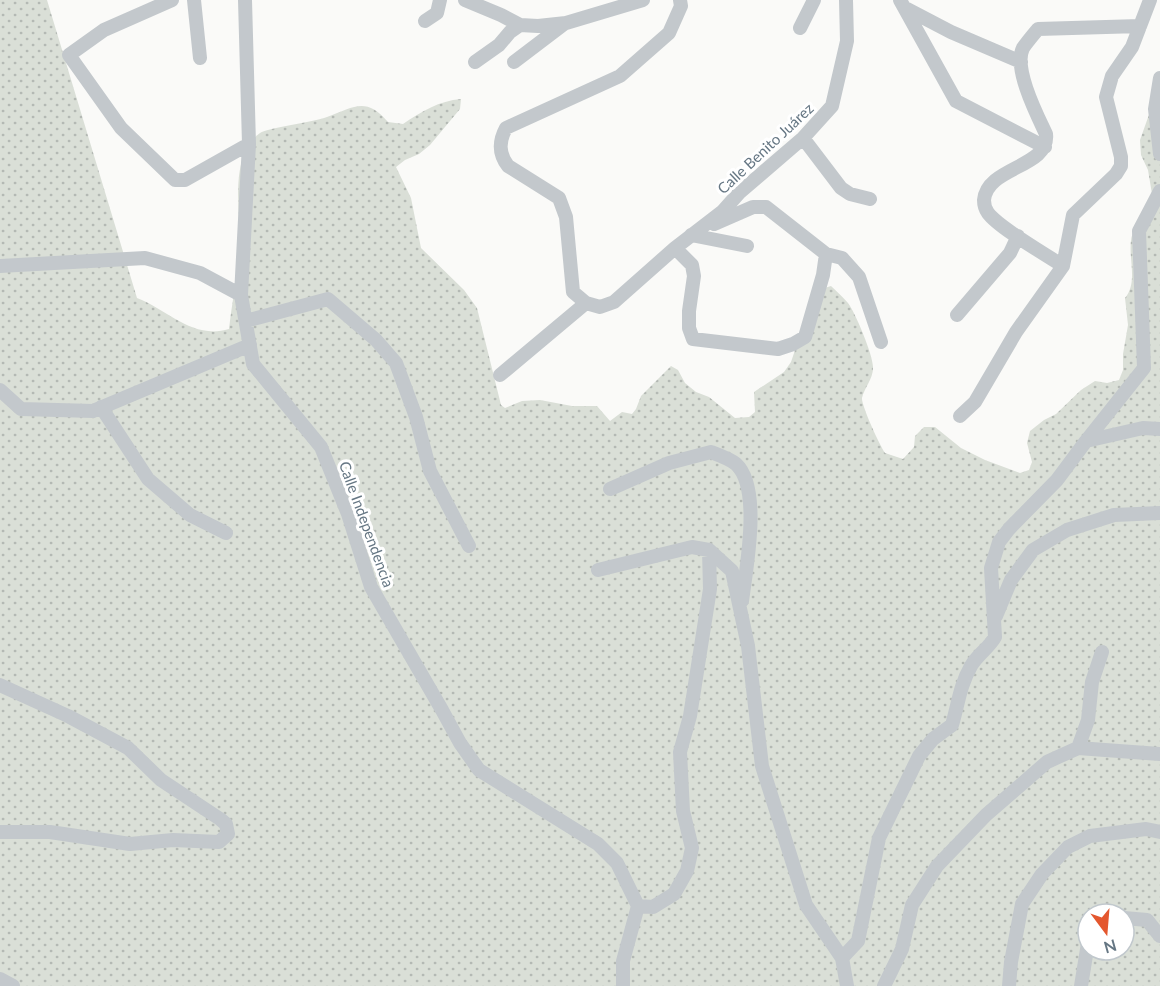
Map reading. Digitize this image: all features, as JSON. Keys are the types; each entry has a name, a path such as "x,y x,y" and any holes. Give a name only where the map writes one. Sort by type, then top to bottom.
{"street":[{"path":"172,0 104,30 69,55 121,128 175,180 185,180 249,144"},
{"path":"194,0 200,58"},
{"name":"Calle Independencia","path":"245,0 249,144 241,295 253,363 321,447 348,514 371,587 460,743 479,770 598,844 617,863 638,906"},
{"path":"425,21 437,13 440,0"},
{"path":"465,0 520,25 538,26 566,23 643,0"},
{"path":"680,0 681,6 669,33 620,76 506,128 500,141 502,159 508,166 559,198 566,217 573,292 586,303 600,307 614,302 693,233 753,207 766,207 826,254 842,258 859,278 881,342"},
{"path":"800,28 814,0"},
{"name":"Calle Benito Juárez","path":"693,233 723,211 739,193 803,138 832,106 847,40 846,0"},
{"path":"960,416 975,402 1016,332 1063,266 1074,215 1116,174 1121,166 1121,157 1106,97 1112,76 1132,47 1150,0"},
{"path":"903,4 951,32 1022,62"},
{"path":"903,4 956,101 1045,147"},
{"path":"514,62 566,23"},
{"path":"475,62 499,45 510,32 520,25"},
{"path":"1063,266 987,213 984,204 985,192 993,182 1035,156 1045,147 1046,134 1027,92 1022,50 1038,29 1140,26"},
{"path":"1160,78 1155,109 1160,154"},
{"path":"803,138 841,188 850,194 870,199"},
{"path":"842,958 858,941 879,838 919,756 933,739 952,725 960,689 972,663 990,647 995,637 990,568 999,542 1057,480 1144,368 1139,231 1160,191"},
{"path":"693,233 747,246"},
{"path":"957,315 1010,253 1018,236"},
{"path":"675,248 692,265 694,276 689,328 693,339 778,348 793,344 805,337 823,275 826,254"},
{"path":"0,266 146,258 200,273 241,295"},
{"path":"246,321 328,299 375,340 396,363 416,417 430,471 469,546"},
{"path":"500,375 586,303"},
{"path":"0,390 21,409 93,411 250,345"},
{"path":"101,407 148,479 190,515 226,533"},
{"path":"1086,441 1143,428 1160,429"},
{"path":"610,489 669,463 711,452 736,464 748,483 751,538 741,612"},
{"path":"995,618 1011,580 1033,550 1067,530 1114,515 1160,513"},
{"path":"598,570 692,547 709,550 732,572 748,646 762,766 806,905 842,958 847,986"},
{"path":"624,986 624,961 638,906 653,907 674,894 687,871 692,848 683,811 680,752 690,716 710,589 709,550"},
{"path":"1078,748 1088,720 1092,682 1102,652"},
{"path":"0,685 68,716 128,748 161,780 220,819 226,825 228,834 219,842 173,840 130,844 50,832 0,832"},
{"path":"884,986 902,949 912,905 937,866 986,815 1047,762 1078,748 1160,754"},
{"path":"1009,986 1022,904 1042,874 1068,847 1090,836 1146,829 1160,832"},
{"path":"1136,919 1147,920 1160,936"},
{"path":"1081,986 1085,962"},
{"path":"0,979 13,986"}],"shaded area":[{"path":"0,0 47,0 137,298 181,322 204,330 229,329 239,251 240,172 243,157 250,144 260,133 320,119 359,106 373,109 388,122 403,124 431,107 461,99 460,109 430,145 396,167 411,198 421,248 464,290 477,308 501,405 505,408 522,401 540,400 572,406 597,406 610,421 622,412 632,414 641,396 671,366 678,370 685,383 696,392 709,397 735,418 749,417 755,412 754,392 784,372 791,362 815,291 831,286 851,308 864,335 873,372 863,394 862,402 885,453 903,459 914,447 915,436 924,427 935,427 961,448 1020,473 1029,470 1032,462 1027,443 1030,431 1056,414 1081,390 1095,381 1107,383 1119,380 1123,370 1128,325 1125,298 1132,282 1132,236 1139,222 1154,206 1148,170 1141,155 1140,140 1160,73 1160,986 0,986"}]}
